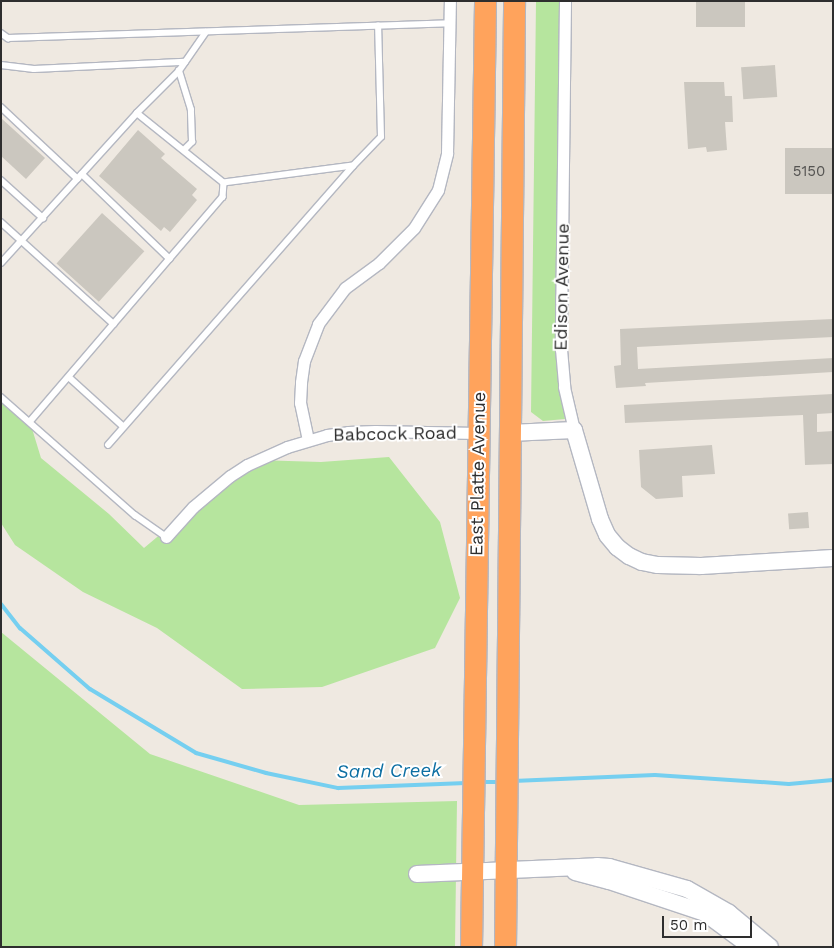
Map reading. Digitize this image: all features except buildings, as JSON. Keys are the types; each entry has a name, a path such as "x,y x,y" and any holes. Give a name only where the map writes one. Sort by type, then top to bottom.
{"highway":[{"name":"East Platte Avenue","path":"471,947 485,1"},
{"name":"East Platte Avenue","path":"505,947 514,1"},
{"path":"480,339 485,377 492,404 500,422 510,432"}],"street":[{"path":"308,440 300,403 301,382 304,361 318,324 345,288 379,263 414,228 438,190 447,153 450,1"},
{"name":"Edison Avenue","path":"565,1 561,349 564,387 574,430 607,535 629,556 658,565 678,566 833,558"},
{"path":"510,432 574,430"},
{"name":"Babcock Road","path":"166,538 193,507 230,476 267,455 308,440 327,435 375,431 478,433"},
{"path":"417,874 609,867 687,889 729,913 770,947"},
{"path":"561,869 609,881 705,913 751,947"}],"lane":[{"path":"1,33 8,38 450,23"},
{"path":"108,445 381,136 378,26"},
{"path":"1,263 137,113 179,71 206,32"},
{"path":"1,65 34,69 185,62"},
{"path":"179,71 191,110 192,142 185,150"},
{"path":"1,107 80,176 170,259"},
{"path":"137,113 224,183 353,166"},
{"path":"1,180 43,218"},
{"path":"30,422 223,197 224,183"},
{"path":"1,222 114,324"},
{"path":"69,377 124,427"},
{"path":"1,397 135,515 166,538"}],"green space":[{"path":"536,1 564,1 564,158 556,362 565,419 543,421 531,412"},
{"path":"1,397 30,422 41,458 109,514 144,548 193,507 256,460 321,462 389,457 440,522 460,598 435,648 322,687 242,689 157,628 83,592 15,545 1,523"},
{"path":"1,632 150,754 299,805 457,801 455,947 1,947"}],"waterway":[{"name":"Sand Creek","path":"1,604 20,628 90,689 196,753 266,773 338,788 466,783"},
{"name":"Sand Creek","path":"513,781 655,775 789,784 833,780"},
{"name":"Sand Creek","path":"481,782 501,782"}]}
